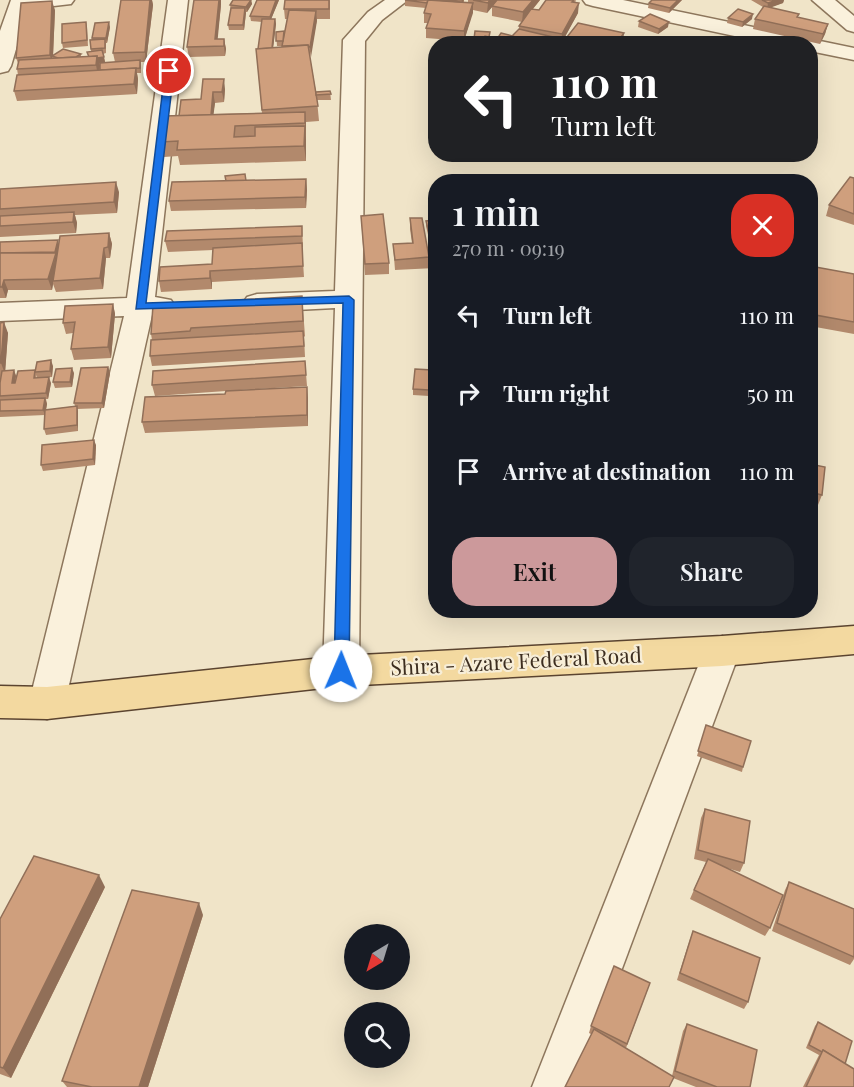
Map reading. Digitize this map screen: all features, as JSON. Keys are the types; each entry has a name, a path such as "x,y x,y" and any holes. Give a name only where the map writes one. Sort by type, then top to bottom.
{"main road":[{"name":"Shira - Azare Federal Road","path":"0,702 47,703 341,671 722,651 854,640"}],"street":[{"path":"0,66 21,2 64,0"},
{"path":"47,703 140,307 178,0"},
{"path":"341,671 354,40 375,16 398,0"},
{"path":"593,0 766,36"},
{"path":"822,0 854,26"},
{"path":"818,47 854,54"},
{"path":"233,304 349,300"},
{"path":"0,312 187,305"},
{"path":"555,1087 722,651"}],"building":[{"path":"121,0 150,0 145,52 113,53"},
{"path":"194,0 219,0 215,39 224,39 224,46 187,47"},
{"path":"233,0 251,0 246,7 230,5"},
{"path":"257,0 276,0 270,17 250,16"},
{"path":"285,0 329,0 329,9 284,9"},
{"path":"405,0 428,0 427,3"},
{"path":"428,0 473,3 464,31 426,28 431,14 424,13"},
{"path":"437,0 463,0 462,2"},
{"path":"473,0 490,0 488,3"},
{"path":"497,0 533,0 523,12 492,6"},
{"path":"546,0 574,0 572,2 579,3 562,34 519,26 531,9 539,10"},
{"path":"652,0 678,0 670,8 649,3"},
{"path":"52,1 50,55 16,58 21,3"},
{"path":"764,6 828,24 823,34 755,19"},
{"path":"231,8 245,8 243,25 228,25"},
{"path":"738,9 753,14 743,22 728,18"},
{"path":"289,10 316,11 310,47 308,45 282,46"},
{"path":"650,14 669,22 659,29 639,21"},
{"path":"262,19 275,19 272,48 258,49"},
{"path":"86,22 87,40 62,43 62,24"},
{"path":"109,22 106,38 92,38 95,23"},
{"path":"578,23 624,33 622,36 568,36"},
{"path":"519,29 549,36 512,36"},
{"path":"284,31 283,41 276,41 276,32"},
{"path":"475,31 490,32 489,36 474,36"},
{"path":"105,39 105,48 91,49 90,40"},
{"path":"308,45 318,106 262,110 256,49"},
{"path":"63,49 81,54 76,57 52,56"},
{"path":"102,50 104,57 89,57 87,52"},
{"path":"97,56 96,65 17,69 19,60"},
{"path":"140,60 140,68 100,70 100,63"},
{"path":"136,68 134,84 14,91 17,75"},
{"path":"203,79 224,79 222,92 213,92 211,115 179,116 181,100 201,99"},
{"path":"330,91 331,94 316,95 316,92"},
{"path":"305,112 305,123 235,126 234,137 255,136 255,127 305,126 304,146 177,150 178,141 161,142 164,116"},
{"path":"245,174 246,181 226,181 225,176"},
{"path":"850,177 854,178 854,214 829,205"},
{"path":"306,179 305,197 169,201 172,182"},
{"path":"116,182 114,202 0,209 0,189"},
{"path":"74,212 73,222 0,226 0,216"},
{"path":"383,214 389,263 365,264 361,216"},
{"path":"410,218 422,218 428,257 395,260 393,244 413,243"},
{"path":"302,226 302,236 165,241 167,231"},
{"path":"109,233 108,247 104,248 100,278 53,281 60,236"},
{"path":"58,240 55,252 0,253 0,242"},
{"path":"302,243 303,266 210,271 210,278 159,281 160,267 212,264 213,248"},
{"path":"0,253 56,253 48,279 4,280 0,287"},
{"path":"818,267 854,274 854,322 818,315"},
{"path":"302,296 303,321 191,328 190,331 151,334 153,305"},
{"path":"113,304 108,347 71,349 75,322 63,323 65,306"},
{"path":"4,322 1,363 0,363 0,323"},
{"path":"303,331 304,346 150,356 151,340"},
{"path":"51,360 50,371 35,372 37,362"},
{"path":"305,361 306,375 152,385 153,371"},
{"path":"108,367 102,403 74,403 81,368"},
{"path":"72,368 70,382 53,382 56,369"},
{"path":"415,369 428,370 428,390 413,389"},
{"path":"14,370 12,383 15,383 18,371 35,370 34,378 49,377 46,393 0,396 2,371"},
{"path":"307,387 307,415 142,422 145,397 225,394 226,391"},
{"path":"45,398 43,410 0,411 0,400"},
{"path":"77,406 77,425 44,429 45,410"},
{"path":"94,440 93,459 41,465 42,445"},
{"path":"818,466 825,467 822,495 818,494"},
{"path":"706,725 751,741 743,767 698,751"},
{"path":"705,809 750,821 744,863 698,850"},
{"path":"34,856 99,875 3,1068 0,1067 0,919"},
{"path":"708,859 783,895 770,928 694,890"},
{"path":"789,882 854,909 854,957 777,923"},
{"path":"132,890 199,903 139,1087 92,1087 62,1081"},
{"path":"693,931 760,958 748,1002 680,973"},
{"path":"614,966 650,983 627,1044 591,1026"},
{"path":"818,1022 852,1041 845,1064 823,1050 822,1052 809,1045"},
{"path":"687,1024 757,1050 750,1087 717,1087 675,1071"},
{"path":"594,1029 674,1077 669,1087 565,1087"},
{"path":"823,1050 854,1069 854,1087 806,1087"}],"route":[{"path":"169,71 140,307 349,300 341,671"}]}
